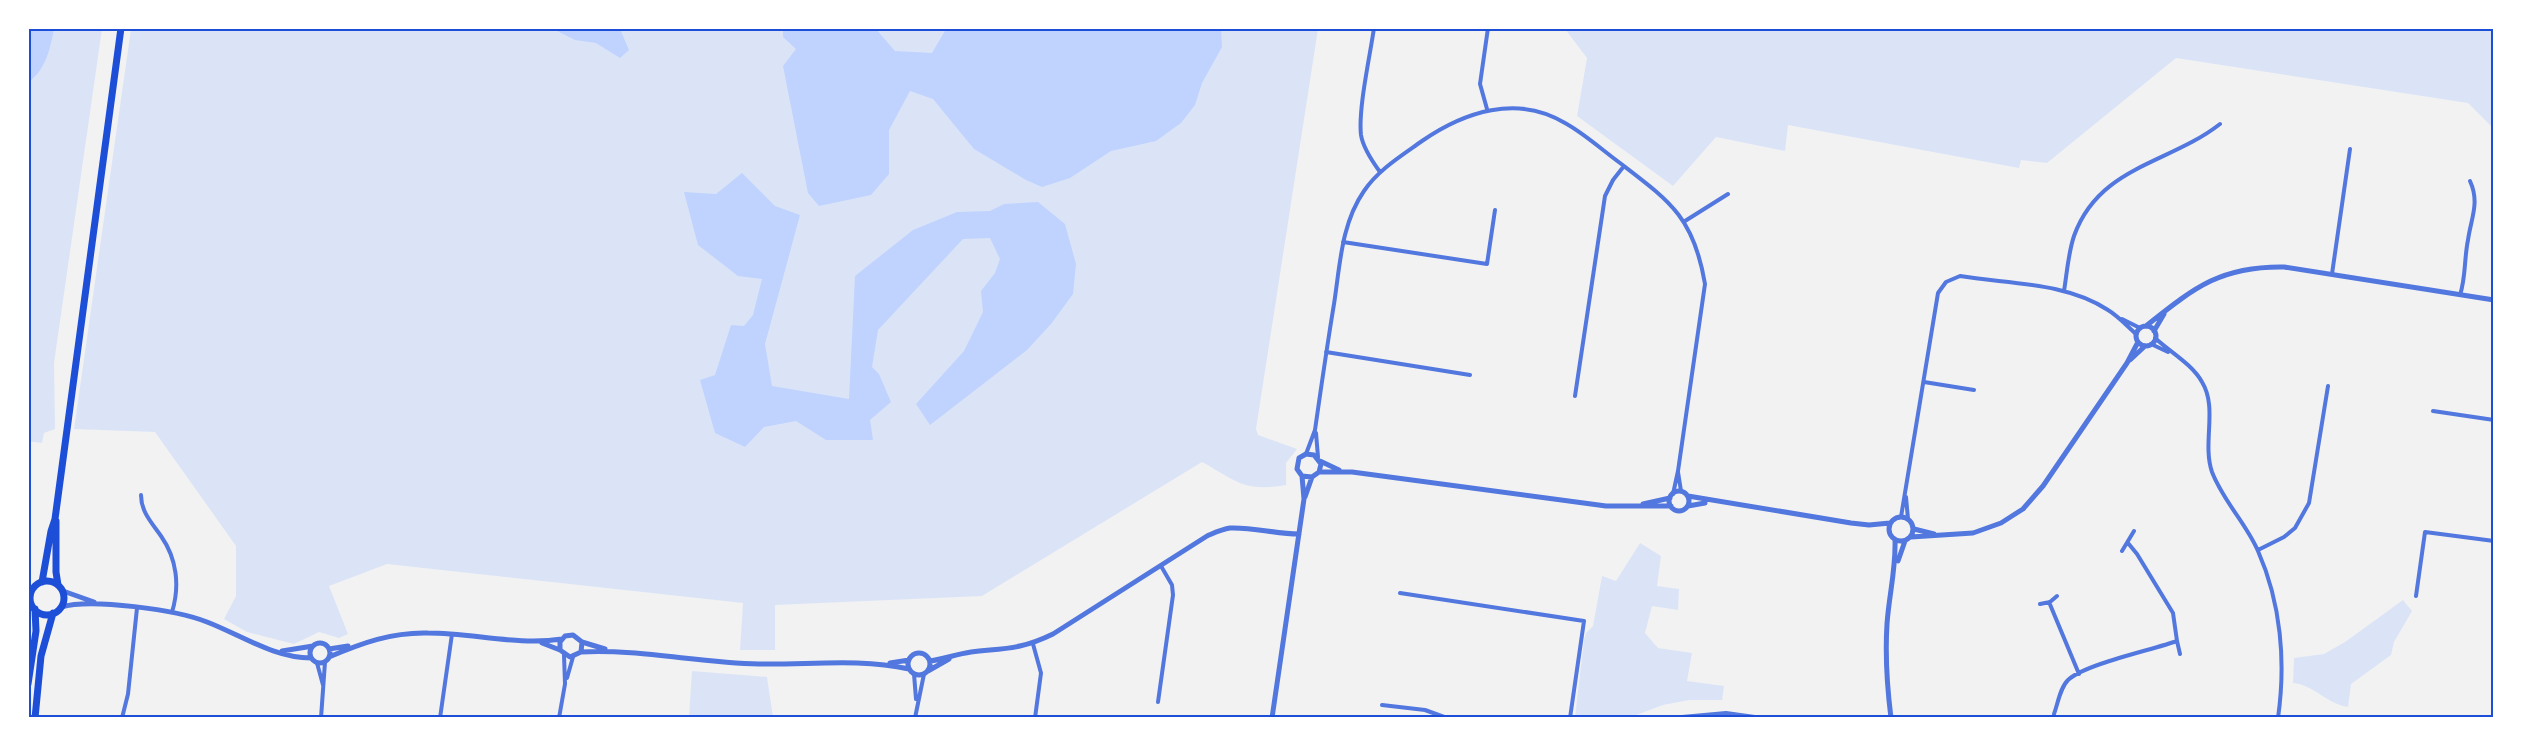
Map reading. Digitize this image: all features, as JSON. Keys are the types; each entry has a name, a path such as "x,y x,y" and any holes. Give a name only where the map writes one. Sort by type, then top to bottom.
{"highway":[{"path":"42,582 55,519 121,28"},
{"path":"31,604 44,614 53,613 64,602 56,572 55,519"},
{"path":"28,684 36,631 31,604 31,588 42,582 50,581 60,588"},
{"path":"35,717 41,656 53,613"}],"street":[{"path":"1374,28 1361,120 1366,149 1380,172"},
{"path":"1487,109 1480,84 1488,28"},
{"path":"1304,499 1302,476 1296,465 1299,458 1306,454 1315,430 1343,242 1354,206 1380,172 1451,122 1487,109 1530,110 1564,122 1666,199 1685,221 1701,259 1706,284 1671,506"},
{"path":"2064,291 2074,237 2084,215 2097,196 2115,180 2197,141 2220,124"},
{"path":"2332,274 2350,149"},
{"path":"1575,396 1605,196 1613,180 1624,166"},
{"path":"2460,295 2465,273 2468,237 2476,204 2475,192 2470,181"},
{"path":"1685,221 1728,194"},
{"path":"1343,242 1487,264 1496,210"},
{"path":"2136,334 2195,288 2233,271 2255,267 2284,267 2493,300"},
{"path":"1678,471 1682,492 1710,502 1869,525 1890,524 1901,517 1938,293 1946,282 1960,276 2064,291 2090,300 2118,317 2154,331"},
{"path":"2166,310 2154,331 2155,338 2171,354 2188,366 2202,382 2208,402 2207,445 2211,470 2223,495 2258,550 2274,602 2280,629 2282,675 2278,717"},
{"path":"1896,565 1905,541 1911,537 1973,533 2011,518 2023,509 2043,486 2127,363 2138,342 2136,334 2118,317"},
{"path":"2127,363 2155,338"},
{"path":"2138,342 2171,354"},
{"path":"1326,352 1470,375"},
{"path":"1924,382 1974,390"},
{"path":"2258,550 2284,537 2295,528 2307,509 2328,386"},
{"path":"2433,411 2493,420"},
{"path":"1315,430 1319,472"},
{"path":"1306,454 1340,470"},
{"path":"1272,717 1304,499 1312,477 1319,472 1340,470 1606,506 1671,506 1679,511 1688,506 1710,502"},
{"path":"1302,476 1312,477"},
{"path":"1632,506 1682,492"},
{"path":"1906,493 1908,519 1914,530 1942,536"},
{"path":"141,495 145,514 163,539 173,560 177,590 172,612"},
{"path":"1688,496 1688,506"},
{"path":"1901,517 1908,519"},
{"path":"1889,532 1890,524"},
{"path":"1869,525 1889,532 1895,540 1896,565 1887,634 1886,680 1891,717"},
{"path":"930,661 970,652 1003,651 1033,644 1053,634 1207,536 1229,528 1298,537"},
{"path":"1911,537 1914,530"},
{"path":"2122,551 2134,531"},
{"path":"2416,596 2425,532 2493,541"},
{"path":"1895,540 1905,541"},
{"path":"2128,543 2140,558 2173,613 2180,654"},
{"path":"1158,702 1173,595 1172,585 1161,565"},
{"path":"60,588 95,603"},
{"path":"1400,594 1584,621 1570,717"},
{"path":"2040,604 2049,602 2057,596"},
{"path":"2049,602 2079,674"},
{"path":"61,607 95,603 172,612 199,619 243,640 292,657 311,658"},
{"path":"122,717 128,694 137,608"},
{"path":"329,649 398,634 453,634 539,642 573,635 582,642 610,650"},
{"path":"440,717 453,634"},
{"path":"562,639 564,684"},
{"path":"2054,714 2063,688 2069,679 2119,658 2177,641"},
{"path":"539,642 573,657"},
{"path":"581,652 582,642"},
{"path":"281,652 322,643 329,649"},
{"path":"316,663 359,644"},
{"path":"1033,644 1041,673 1035,717"},
{"path":"313,646 310,652 311,658 316,663 324,688"},
{"path":"321,717 329,649"},
{"path":"559,717 564,684 573,657 581,652 610,650 750,664 886,664 909,660 918,653 925,655 930,661"},
{"path":"914,674 926,673 950,658"},
{"path":"909,660 909,669"},
{"path":"915,717 930,661"},
{"path":"886,664 909,669 914,674 917,703"},
{"path":"1382,705 1425,710 1447,717"},
{"path":"1671,717 1726,713 1762,717"}],"shaded area":[{"path":"28,29 102,29 54,363 55,429 44,433 42,443 28,441"},
{"path":"131,29 1318,29 1256,429 1258,435 1297,449 1286,463 1286,485 1260,487 1242,484 1202,462 982,596 775,605 775,650 740,650 743,603 387,564 329,586 348,634 339,638 319,632 294,644 247,632 224,619 236,596 236,546 155,432 74,429"},
{"path":"1565,29 2493,29 2493,128 2468,103 2176,58 2047,163 2021,160 2019,168 1788,125 1785,151 1716,137 1673,186 1577,116 1587,58"},
{"path":"1640,543 1661,556 1657,586 1679,589 1678,610 1652,606 1645,633 1658,648 1692,653 1687,681 1724,686 1722,700 1689,700 1663,705 1631,717 1575,717 1584,640 1586,633 1593,626 1602,576 1616,581"},
{"path":"2403,600 2412,611 2394,642 2391,655 2351,684 2348,707 2308,687 2293,683 2294,658 2324,654 2345,642"},
{"path":"692,671 767,677 773,717 689,717"}],"water":[{"path":"29,28 54,29 43,65 29,82"},
{"path":"553,29 620,29 629,50 620,58 596,43 575,40"},
{"path":"783,29 876,29 895,51 932,53 946,29 1221,29 1222,47 1202,83 1195,105 1181,123 1156,141 1111,151 1070,178 1042,187 974,149 933,99 910,91 889,130 889,174 871,195 819,206 808,193 783,66 796,49 783,37"},
{"path":"742,173 775,206 800,215 765,344 772,386 849,399 855,276 913,230 957,212 990,211 1004,204 1038,202 1065,224 1076,264 1073,294 1051,324 1027,350 930,425 916,404 964,351 983,312 981,291 995,273 1000,259 990,238 963,239 878,330 872,367 879,374 891,402 870,420 873,440 826,440 796,421 764,427 745,447 715,433 700,380 715,375 731,325 744,326 753,315 762,279 738,276 698,245 684,192 716,194"}]}
